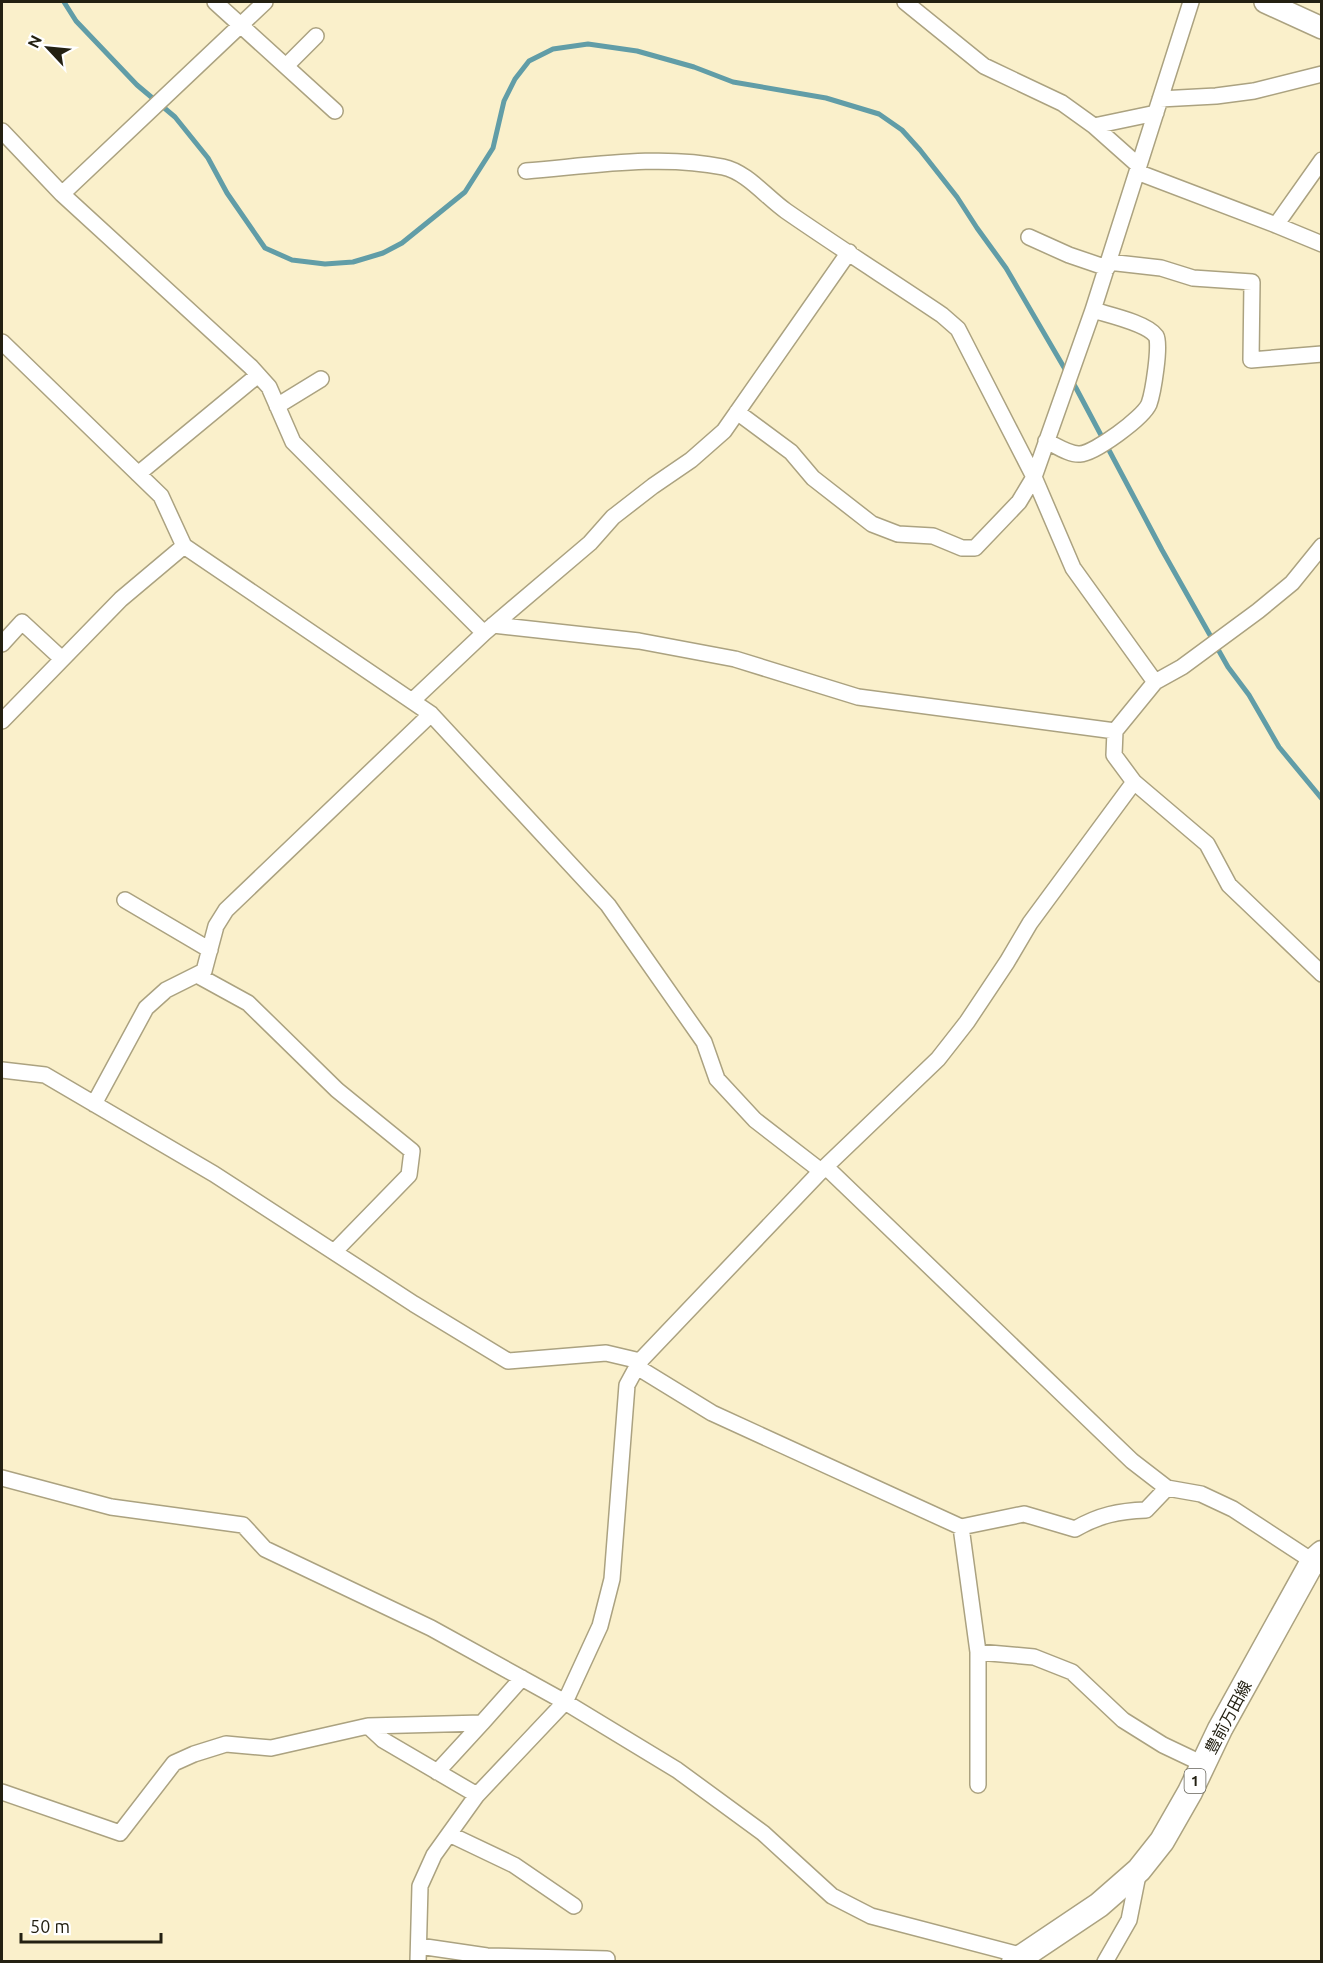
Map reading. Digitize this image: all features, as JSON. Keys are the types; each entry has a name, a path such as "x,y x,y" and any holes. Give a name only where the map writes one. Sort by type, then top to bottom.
{"main road":[{"path":"1265,2 1322,28"},
{"name":"豊前万田線","path":"1019,1959 1099,1905 1139,1870 1162,1841 1190,1792 1220,1729 1319,1560"}],"street":[{"path":"215,2 334,111"},
{"path":"62,194 265,2"},
{"path":"905,2 984,66 1062,103 1094,126 1138,169 1322,244"},
{"path":"738,412 791,452 813,478 872,524 898,534 933,536 962,548 975,548 1019,502 1034,477 1093,310 1191,2"},
{"path":"286,66 316,36"},
{"path":"1094,126 1158,106 1254,91 1322,74"},
{"path":"2,131 62,194 258,375 269,387 292,442 488,629 639,642 735,659 858,697 1115,731"},
{"path":"1276,225 1322,160"},
{"path":"526,171 638,162 687,162 725,167 739,174 784,209 942,315 958,329 1034,477 1073,568 1155,682"},
{"path":"1029,237 1069,255 1107,265 1161,268 1193,278 1252,282 1251,360 1322,354"},
{"path":"412,701 488,629 590,543 613,517 692,460 724,431 849,252"},
{"path":"1046,441 1078,454 1090,452 1139,417 1149,404 1160,346 1156,335 1142,326 1093,310"},
{"path":"2,342 161,496 184,546 431,714 608,904 704,1042 717,1078 755,1120 824,1169 1132,1461 1167,1488 1201,1494 1233,1509 1319,1560"},
{"path":"138,474 258,375"},
{"path":"277,406 321,380"},
{"path":"2,722 121,599 184,546"},
{"path":"1322,546 1292,584 1182,667 1155,682 1115,731 1114,755 1134,782 1208,844 1229,885 1322,974"},
{"path":"2,644 22,622 62,659"},
{"path":"94,1104 146,1008 166,990 204,971 216,926 226,910 431,714"},
{"path":"607,1959 419,1954 420,1886 434,1855 477,1795 565,1702 600,1626 612,1579 627,1385 638,1364 824,1169 938,1059 1007,962 1030,923 1134,782"},
{"path":"125,900 210,950"},
{"path":"197,975 248,1003 337,1090 412,1151 410,1175 334,1252"},
{"path":"2,1071 45,1075 214,1174 414,1304 508,1361 606,1353 638,1364 712,1413 961,1527 1024,1515 1075,1529 1095,1518 1146,1510 1167,1488"},
{"path":"2,1478 111,1507 243,1525 265,1549 431,1628 565,1702 677,1770 763,1833 832,1896 871,1917 1019,1959"},
{"path":"961,1527 978,1652 978,1785"},
{"path":"978,1652 1034,1657 1072,1672 1123,1720 1163,1745 1203,1764"},
{"path":"437,1772 522,1678"},
{"path":"2,1792 120,1833 174,1763 226,1744 271,1748 368,1726 482,1723"},
{"path":"368,1726 383,1740 477,1795"},
{"path":"449,1834 514,1865 574,1906"},
{"path":"1105,1962 1129,1920 1139,1870"}],"waterway":[{"path":"64,2 76,21 137,85 175,117 208,158 227,193 265,248 292,260 325,264 353,262 383,253 402,243 465,192 493,148 504,101 515,79 529,61 553,49 588,44 637,51 694,67 733,82 826,98 879,114 902,130 920,150 957,197 1006,268 1076,388 1162,550 1228,667 1249,695 1279,747 1322,799"}]}
